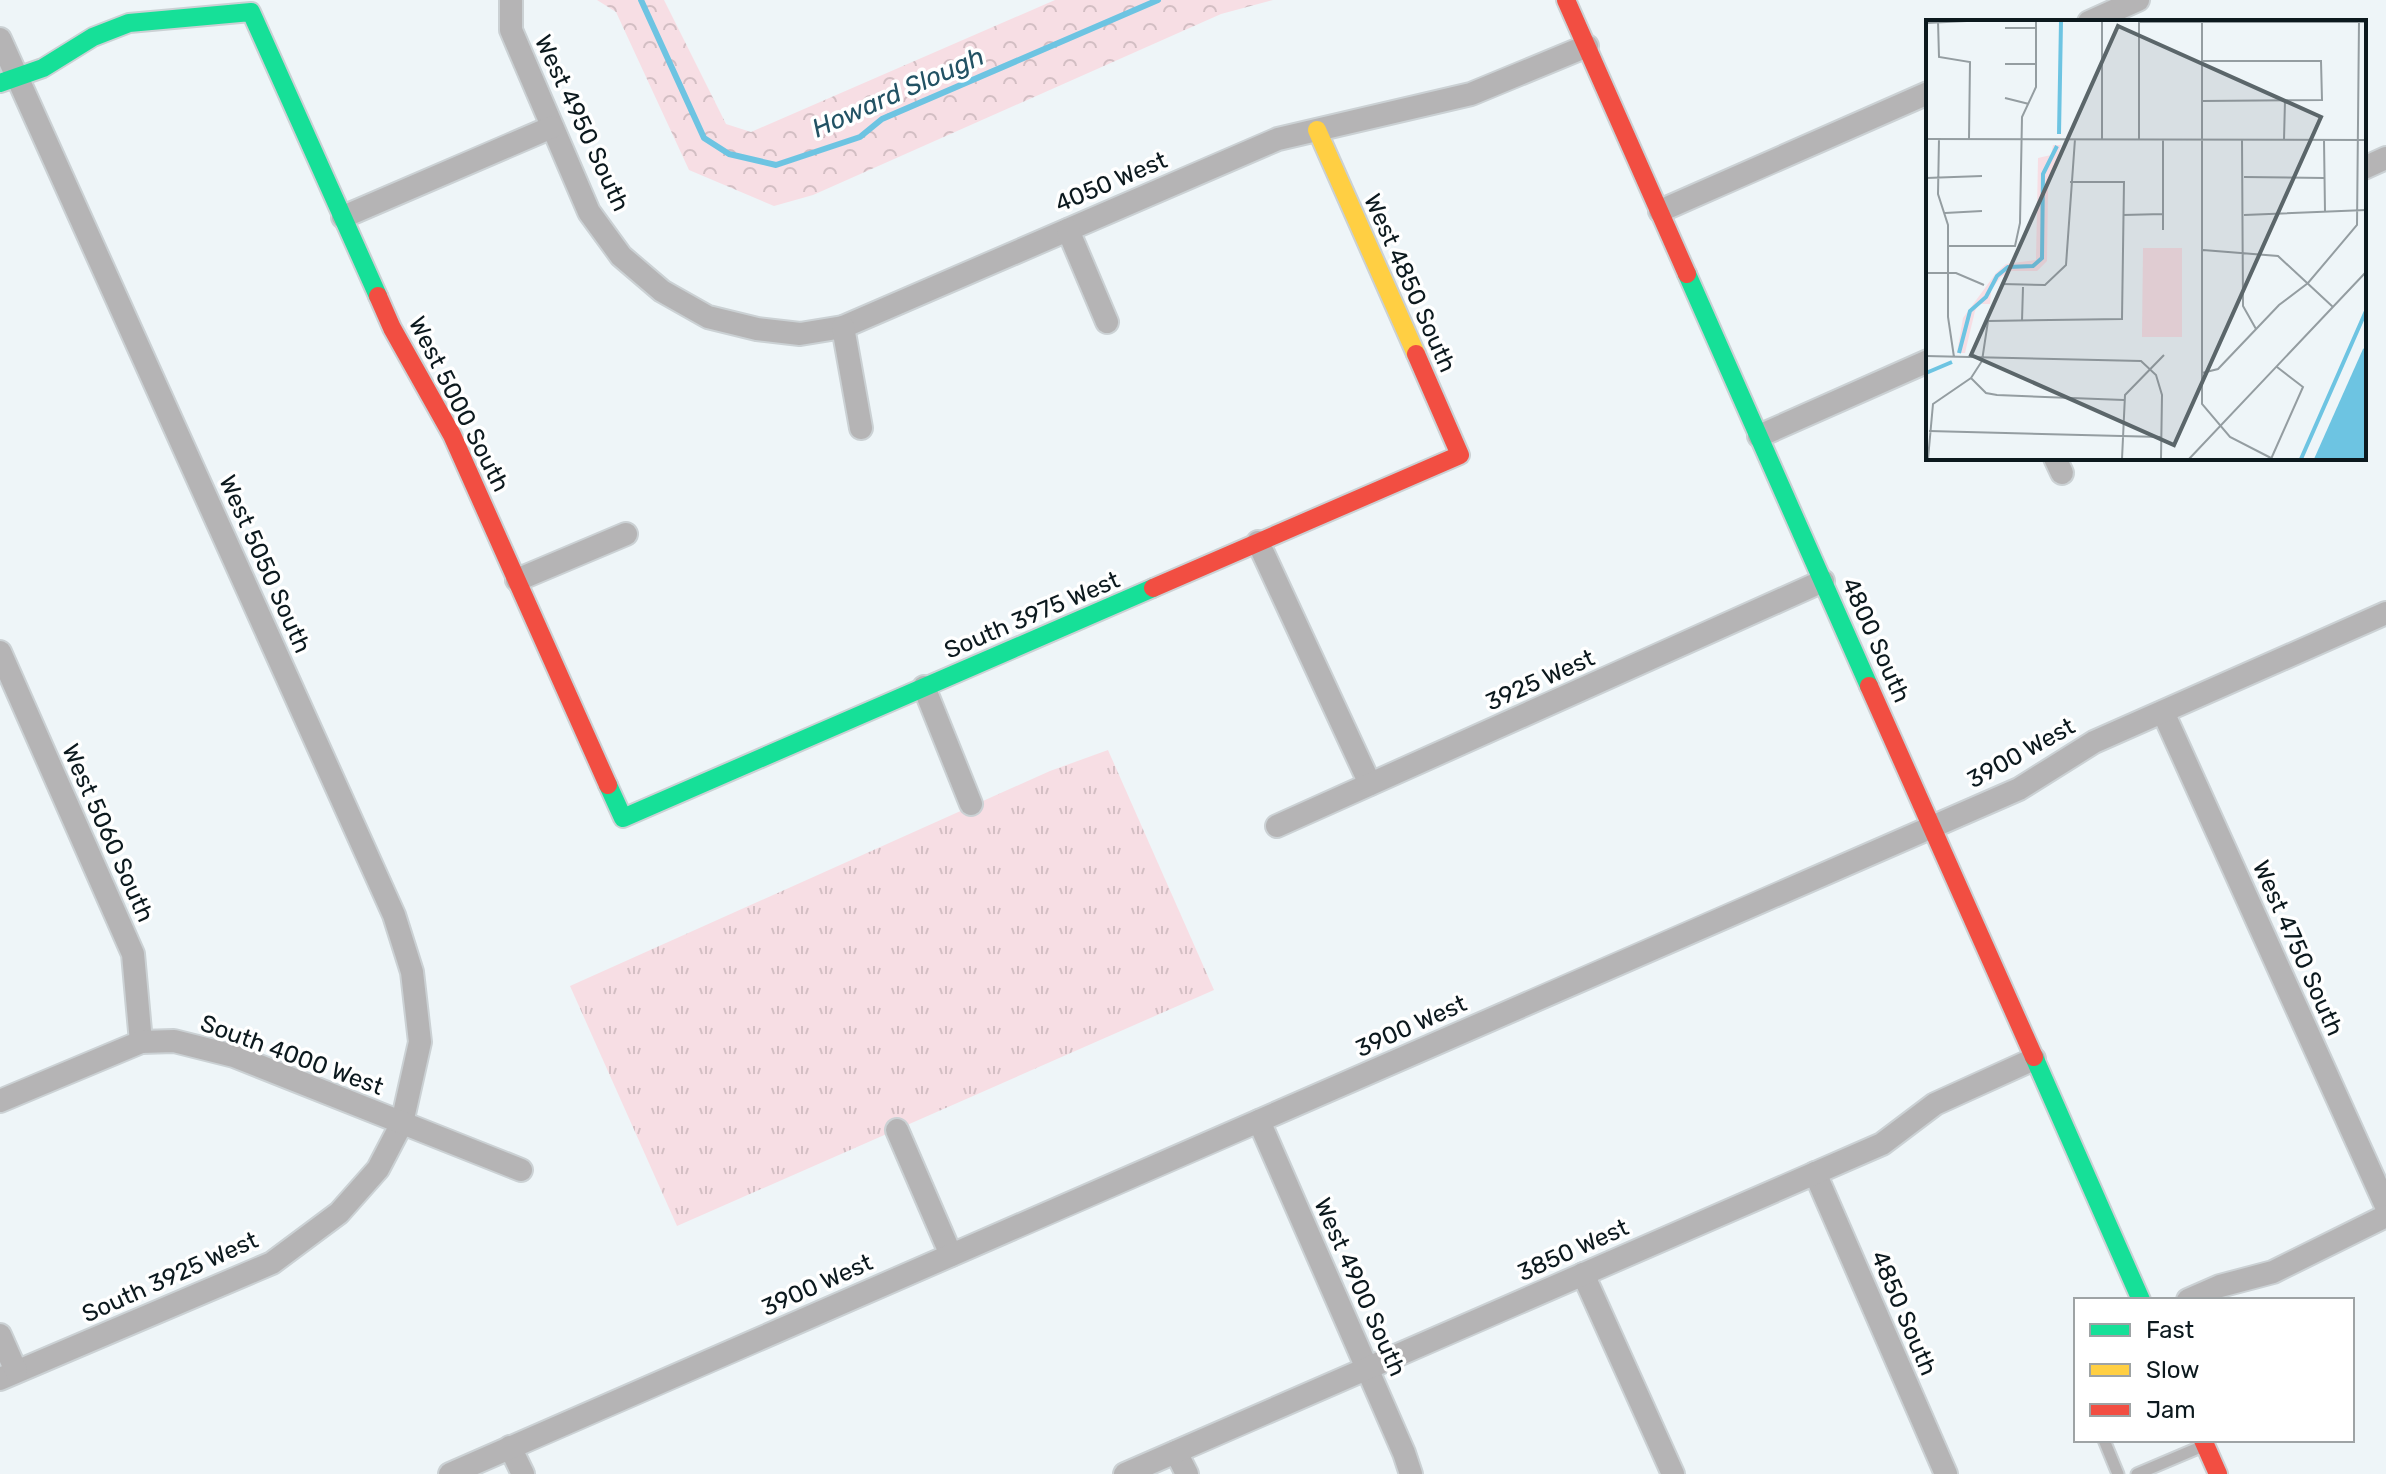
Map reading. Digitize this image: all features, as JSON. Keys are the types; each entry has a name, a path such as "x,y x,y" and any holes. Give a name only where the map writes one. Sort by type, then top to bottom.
{"street":[{"name":"West 4950 South","path":"511,0 511,30 589,212 621,256 662,291"},
{"name":"4800 South","path":"1566,0 2140,1298"},
{"path":"2093,20 2132,1"},
{"name":"West 5000 South","path":"9,80 43,68 93,37 129,23 251,12 392,328 452,435 623,818"},
{"name":"West 5050 South","path":"0,39 9,80 394,915 412,972 420,1042 402,1123"},
{"name":"4050 West","path":"662,291 708,317 757,329 800,334 843,327 1278,139 1471,94 1587,46"},
{"path":"1660,211 1926,94"},
{"path":"343,217 552,127"},
{"name":"West 4850 South","path":"1317,130 1460,455"},
{"path":"2366,167 2386,158"},
{"path":"1068,230 1107,322"},
{"path":"843,327 861,428"},
{"path":"1759,436 1926,362"},
{"name":"South 3975 West","path":"623,818 1460,455"},
{"path":"517,580 626,534"},
{"path":"1258,542 1370,784"},
{"name":"3925 West","path":"1277,826 1823,581"},
{"name":"3900 West","path":"450,1474 2019,789 2094,742 2386,613"},
{"name":"West 5060 South","path":"0,652 133,954 141,1042"},
{"path":"924,687 971,804"},
{"name":"West 4750 South","path":"2163,712 2386,1206"},
{"name":"South 4000 West","path":"0,1101 141,1042 174,1041 234,1056 521,1170"},
{"name":"3850 West","path":"1125,1474 1882,1144 1935,1104 2034,1059"},
{"name":"West 4900 South","path":"1259,1121 1411,1474"},
{"name":"South 3925 West","path":"8,1375 272,1263 339,1213 378,1169 402,1123"},
{"path":"897,1130 951,1255"},
{"name":"4850 South","path":"1815,1173 1946,1474"},
{"path":"2193,1298 2220,1286 2273,1272 2386,1216"},
{"path":"1583,1274 1673,1474"},
{"path":"0,1335 8,1375"},
{"path":"2204,1442 2218,1474"},
{"path":"510,1447 523,1474"},
{"path":"1176,1452 1187,1474"}],"lane":[{"path":"2105,1442 2118,1474"},
{"path":"2137,1474 2204,1442"}],"green space":[{"path":"597,0 664,0 726,124 751,132 1055,0 1273,0 1221,14 813,195 774,206 689,170 616,12"},
{"path":"1108,750 1214,990 677,1226 570,986 1050,771"}],"waterway":[{"name":"Howard Slough","path":"641,0 704,138 729,154 776,165 860,137 882,119 1158,0"}],"traffic: fast":[{"path":"0,83 43,68 93,37 129,23 251,12 378,296"},
{"path":"1687,274 1869,686"},
{"path":"608,785 623,818 1153,588"},
{"path":"2034,1057 2140,1298"}],"traffic: slow":[{"path":"1317,130 1416,354"}],"traffic: jam":[{"path":"1566,0 1687,274"},
{"path":"378,296 392,328 452,435 608,785"},
{"path":"1153,588 1460,455 1416,354"},
{"path":"1869,686 2034,1057"},
{"path":"2204,1442 2218,1474"}]}
